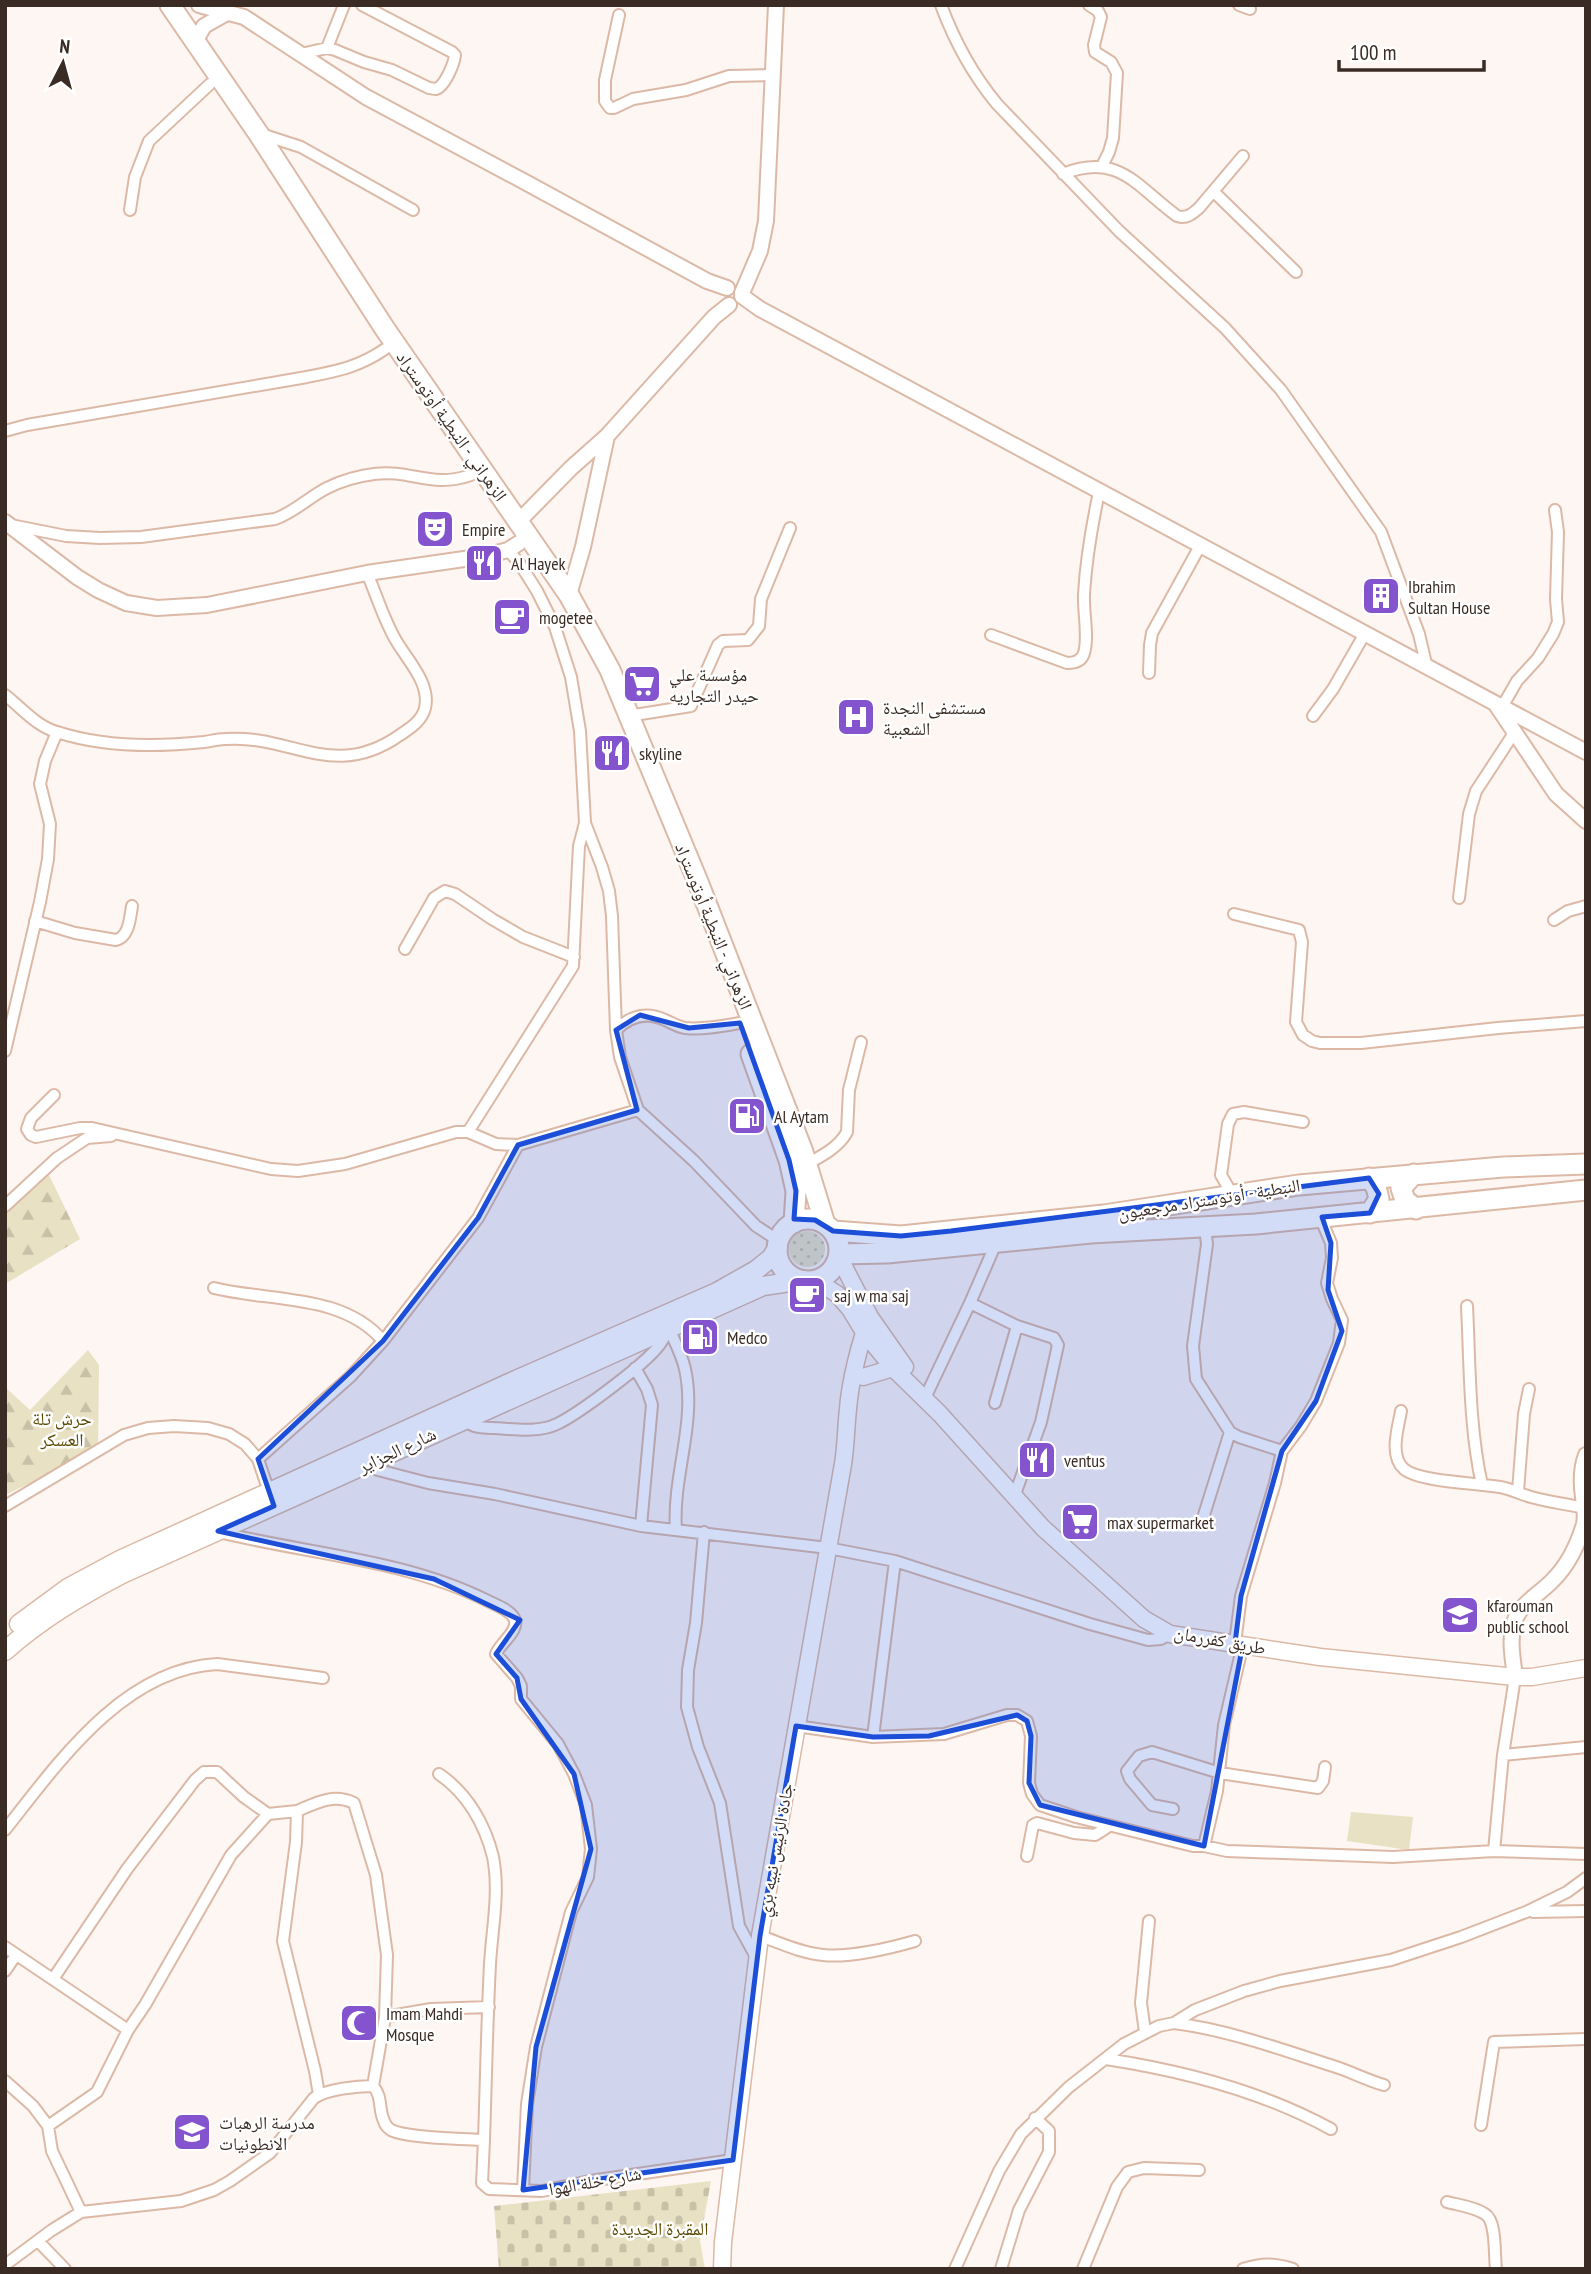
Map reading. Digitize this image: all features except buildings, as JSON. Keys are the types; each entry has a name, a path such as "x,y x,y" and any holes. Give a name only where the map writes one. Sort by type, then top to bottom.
{"highway":[{"name":"الزهراني - النبطية أوتوستراد","path":"170,6 258,133 385,329 569,595 610,670 698,882 829,1228"},
{"name":"الزهراني - النبطية أوتوستراد","path":"170,6 210,84 471,475 513,547 553,589 613,701 740,1023 789,1160 796,1191 794,1223"},
{"name":"النبطية - أوتوستراد مرجعيون","path":"829,1228 901,1236 1104,1215 1232,1194 1369,1178 1503,1167 1586,1164"},
{"path":"1415,1174 1401,1188 1405,1200 1416,1209"},
{"path":"1369,1178 1377,1187 1379,1199 1370,1213"},
{"name":"النبطية - أوتوستراد مرجعيون","path":"839,1256 1139,1230 1205,1228 1586,1190"},
{"path":"804,1220 815,1220 829,1228 839,1246 839,1256 833,1269 822,1278 806,1281 792,1276 784,1269 779,1258 778,1244 785,1230 804,1220"}],"main road":[{"name":"شارع الجزاير","path":"5,1636 68,1588 120,1560 518,1379 717,1292 756,1270 771,1258 778,1244"},
{"path":"839,1256 871,1330 893,1368 926,1397"},
{"name":"شارع الجزاير","path":"5,1651 35,1625 95,1588 218,1531 762,1286 806,1281"},
{"path":"806,1281 822,1285 837,1294 896,1356 926,1397"},
{"path":"848,1433 863,1377 871,1330"},
{"path":"848,1433 848,1407 871,1330"},
{"path":"863,1377 893,1368"},
{"name":"طريق كفررمان","path":"926,1397 1043,1528 1144,1619 1170,1634 1320,1657 1515,1677 1532,1677 1586,1668"},
{"name":"جادة الرئيس نبيه بري","path":"722,2269 760,1936 848,1433"}],"street":[{"path":"199,5 237,12 366,97 525,181 732,296 1586,752"},
{"path":"327,48 344,5"},
{"path":"301,54 327,48 392,70 429,88 439,87 454,62 455,55 362,5"},
{"path":"519,522 571,468 607,436 714,317 732,296 760,251 766,221 776,5"},
{"path":"941,5 983,87 1025,135 1146,257 1225,328 1281,390 1381,532 1415,622 1427,668"},
{"path":"1088,5 1101,17 1094,45 1095,52 1111,62 1117,73 1114,138 1102,166"},
{"path":"195,43 204,26 237,12"},
{"path":"619,15 605,80 604,101 610,108 633,99 686,90 729,76 773,75"},
{"path":"130,210 137,170 149,141 210,84"},
{"path":"258,133 301,147 413,210"},
{"path":"1063,174 1086,167 1102,166 1121,172 1173,213 1183,217 1193,214 1243,156"},
{"path":"1214,192 1296,272"},
{"path":"5,431 317,375 365,363 385,349"},
{"path":"569,595 588,526 607,436"},
{"path":"7,523 66,536 141,537 275,519 290,514 325,489 360,477 391,473 441,482 471,475"},
{"path":"991,635 1067,663 1075,663 1081,659 1085,645 1084,593 1099,492"},
{"path":"1499,706 1538,658 1558,622 1558,532 1555,510"},
{"path":"7,523 76,577 112,598 140,607 208,605 367,573 485,556 513,547 555,627 571,677 580,731 585,823 579,845 573,966 468,1132"},
{"path":"628,716 691,706 718,645 723,641 748,640 752,636 759,626 761,599 790,528"},
{"path":"1149,673 1152,633 1200,546"},
{"path":"5,695 32,718 57,732 92,741 124,744 204,742 226,738 336,757 372,750 421,718 426,705 425,690 393,636 367,573"},
{"path":"1313,716 1333,689 1364,635"},
{"path":"1499,706 1556,794 1586,821"},
{"path":"5,1051 16,1012 46,870 51,832 42,795 41,778 57,732"},
{"path":"1459,898 1466,836 1476,791 1514,733"},
{"path":"585,823 609,891 616,1030 620,1057 638,1110 694,1161 756,1226 778,1244"},
{"path":"405,948 433,898 445,891 455,894 523,937 574,957"},
{"path":"35,921 75,933 116,940 125,935 132,906"},
{"path":"1554,920 1568,911 1586,906"},
{"path":"1234,914 1295,928 1301,933 1296,1022 1303,1035 1312,1041 1361,1043 1586,1021"},
{"path":"616,1030 624,1021 640,1015 659,1017 689,1028 740,1023"},
{"path":"807,1164 831,1149 847,1132 849,1090 861,1042"},
{"path":"54,1095 31,1118 27,1129 31,1135 36,1137 80,1128 124,1135 271,1169 298,1171 345,1164 445,1133 468,1132 496,1144 518,1145 638,1110"},
{"path":"1232,1194 1221,1175 1228,1124 1233,1114 1244,1112 1303,1122"},
{"path":"5,1206 57,1158 87,1138 124,1135"},
{"path":"258,1459 351,1376 383,1341 478,1218 518,1145"},
{"path":"1203,1846 1220,1773 1219,1753 1239,1644 1241,1596 1282,1451 1316,1401 1342,1331 1342,1320 1328,1283 1332,1258 1331,1243 1320,1217"},
{"path":"1205,1228 1207,1244 1194,1341 1194,1373 1230,1432 1282,1451"},
{"path":"926,1397 997,1241"},
{"path":"214,1288 334,1309 361,1321 373,1329 383,1341"},
{"path":"970,1303 1017,1326 1054,1338 1059,1345 1041,1422 1014,1497"},
{"path":"1467,1307 1468,1358 1482,1485"},
{"path":"995,1403 1017,1326"},
{"path":"465,1419 468,1424 478,1427 513,1430 556,1425 596,1400 635,1368 659,1345 667,1330"},
{"path":"667,1330 682,1357 688,1388 687,1423 677,1488 676,1530"},
{"path":"635,1368 647,1388 652,1405 641,1526"},
{"path":"1518,1491 1523,1424 1529,1389"},
{"path":"1401,1411 1396,1442 1397,1455 1404,1469 1413,1474 1518,1491 1530,1497 1584,1508"},
{"path":"5,1506 124,1435 148,1428 208,1428 237,1438 258,1459 269,1493"},
{"path":"1203,1518 1230,1432"},
{"path":"1494,1850 1503,1755 1515,1677 1511,1635 1514,1622 1519,1610 1554,1579 1569,1559 1584,1523 1581,1482 1586,1455"},
{"path":"365,1464 428,1483 495,1494 641,1526 828,1548 895,1561 1126,1634 1149,1640 1161,1639 1170,1634"},
{"path":"218,1531 434,1578 503,1609 516,1622 496,1654 517,1678 521,1699 558,1744 574,1774 586,1805 591,1849 590,1867 571,1912 532,2070 527,2104 523,2190"},
{"path":"704,1532 696,1623 688,1670 687,1707 696,1740 720,1803 739,1926 758,1959"},
{"path":"873,1737 895,1561"},
{"path":"5,1830 53,1769 99,1718 138,1692 167,1677 203,1665 217,1664 323,1678"},
{"path":"796,1727 873,1737 944,1734 1007,1715 1017,1715 1027,1721 1031,1736 1029,1783 1032,1794 1040,1805 1076,1818 1193,1846 1240,1851 1393,1857 1494,1850 1586,1854"},
{"path":"1503,1755 1586,1747"},
{"path":"1173,1809 1152,1805 1129,1779 1127,1771 1139,1756 1152,1752 1220,1773 1318,1788 1324,1781 1325,1767"},
{"path":"52,1979 127,1869 204,1772 216,1772 268,1814 297,1811 331,1798 350,1801 356,1807 376,1875 384,1923 387,1955 385,2017 373,2086 379,2094 383,2120 391,2130 417,2135 484,2140 496,1881 493,1858 477,1815 453,1784 439,1774"},
{"path":"297,1811 298,1827 283,1941 316,2071 319,2095"},
{"path":"48,2126 97,2092 128,2030 231,1855 268,1814"},
{"path":"1027,1856 1033,1825 1037,1823 1074,1833 1095,1835 1109,1826"},
{"path":"1174,2023 1195,2010 1244,1991 1280,1981 1391,1960 1461,1937 1526,1912 1567,1892 1586,1878"},
{"path":"1526,1912 1586,1911"},
{"path":"1145,2032 1141,2003 1149,1921"},
{"path":"760,1936 802,1951 826,1956 875,1950 915,1941"},
{"path":"5,1947 128,2030"},
{"path":"5,1970 16,1955"},
{"path":"385,2017 431,2009 489,2007"},
{"path":"955,2269 1010,2151 1035,2118 1092,2067 1124,2044 1158,2026 1174,2023 1208,2028 1336,2067 1384,2085"},
{"path":"1481,2124 1494,2042 1586,2039"},
{"path":"1106,2059 1174,2070 1202,2078 1302,2113 1331,2129"},
{"path":"5,2081 33,2106 48,2126 52,2151 81,2212"},
{"path":"5,2265 81,2212 181,2201 214,2190 260,2162 279,2143 314,2098 352,2087 373,2086"},
{"path":"1001,2269 1019,2210 1049,2152 1049,2131 1035,2118"},
{"name":"شارع خلة الهوا","path":"484,2140 481,2171 484,2186 496,2189 556,2190 590,2181 733,2160"},
{"path":"1083,2269 1117,2187 1128,2172 1143,2168 1199,2170"},
{"path":"1447,2202 1485,2214 1491,2219 1496,2269"},
{"path":"38,2241 65,2269"},
{"path":"1243,2269 1261,2263 1273,2263 1293,2269"}],"highlighted area":[{"path":"640,1015 689,1028 740,1023 789,1160 796,1191 794,1219 815,1220 833,1231 901,1236 1369,1178 1379,1194 1370,1213 1322,1217 1331,1243 1328,1290 1342,1331 1316,1401 1282,1451 1241,1596 1235,1643 1243,1644 1204,1846 1040,1805 1029,1783 1031,1736 1027,1721 1017,1715 929,1736 873,1737 796,1726 760,1936 733,2160 523,2190 536,2047 591,1849 574,1774 521,1699 517,1678 496,1654 520,1620 434,1579 218,1531 274,1506 258,1459 383,1341 478,1218 518,1145 637,1110 616,1030"}],"green space":[{"path":"49,1175 80,1239 5,1284 5,1207 16,1196"},
{"path":"807,1231 819,1237 825,1249 819,1261 807,1267 795,1261 789,1249 795,1237"},
{"name":"حرش تلة العسكر","path":"88,1350 99,1365 98,1451 5,1495 5,1387 30,1410"},
{"path":"1351,1812 1413,1817 1409,1850 1347,1841"},
{"name":"المقبرة الجديدة","path":"711,2181 700,2241 705,2269 499,2269 494,2206"}],"place":[{"name":"Empire","path":"435,529"},
{"name":"Al Hayek","path":"484,563"},
{"name":"Ibrahim Sultan House","path":"1381,596"},
{"name":"mogetee","path":"512,617"},
{"name":"مؤسسة علي حيدر التجاريه","path":"642,684"},
{"name":"مستشفى النجدة الشعبية","path":"856,717"},
{"name":"skyline","path":"612,753"},
{"name":"Al Aytam","path":"747,1116"},
{"name":"saj w ma saj","path":"807,1295"},
{"name":"Medco","path":"700,1337"},
{"name":"ventus","path":"1037,1460"},
{"name":"max supermarket","path":"1080,1522"},
{"name":"kfarouman public school","path":"1460,1615"},
{"name":"Imam Mahdi Mosque","path":"359,2023"},
{"name":"مدرسة الرهبات الانطونيات","path":"192,2132"}]}
